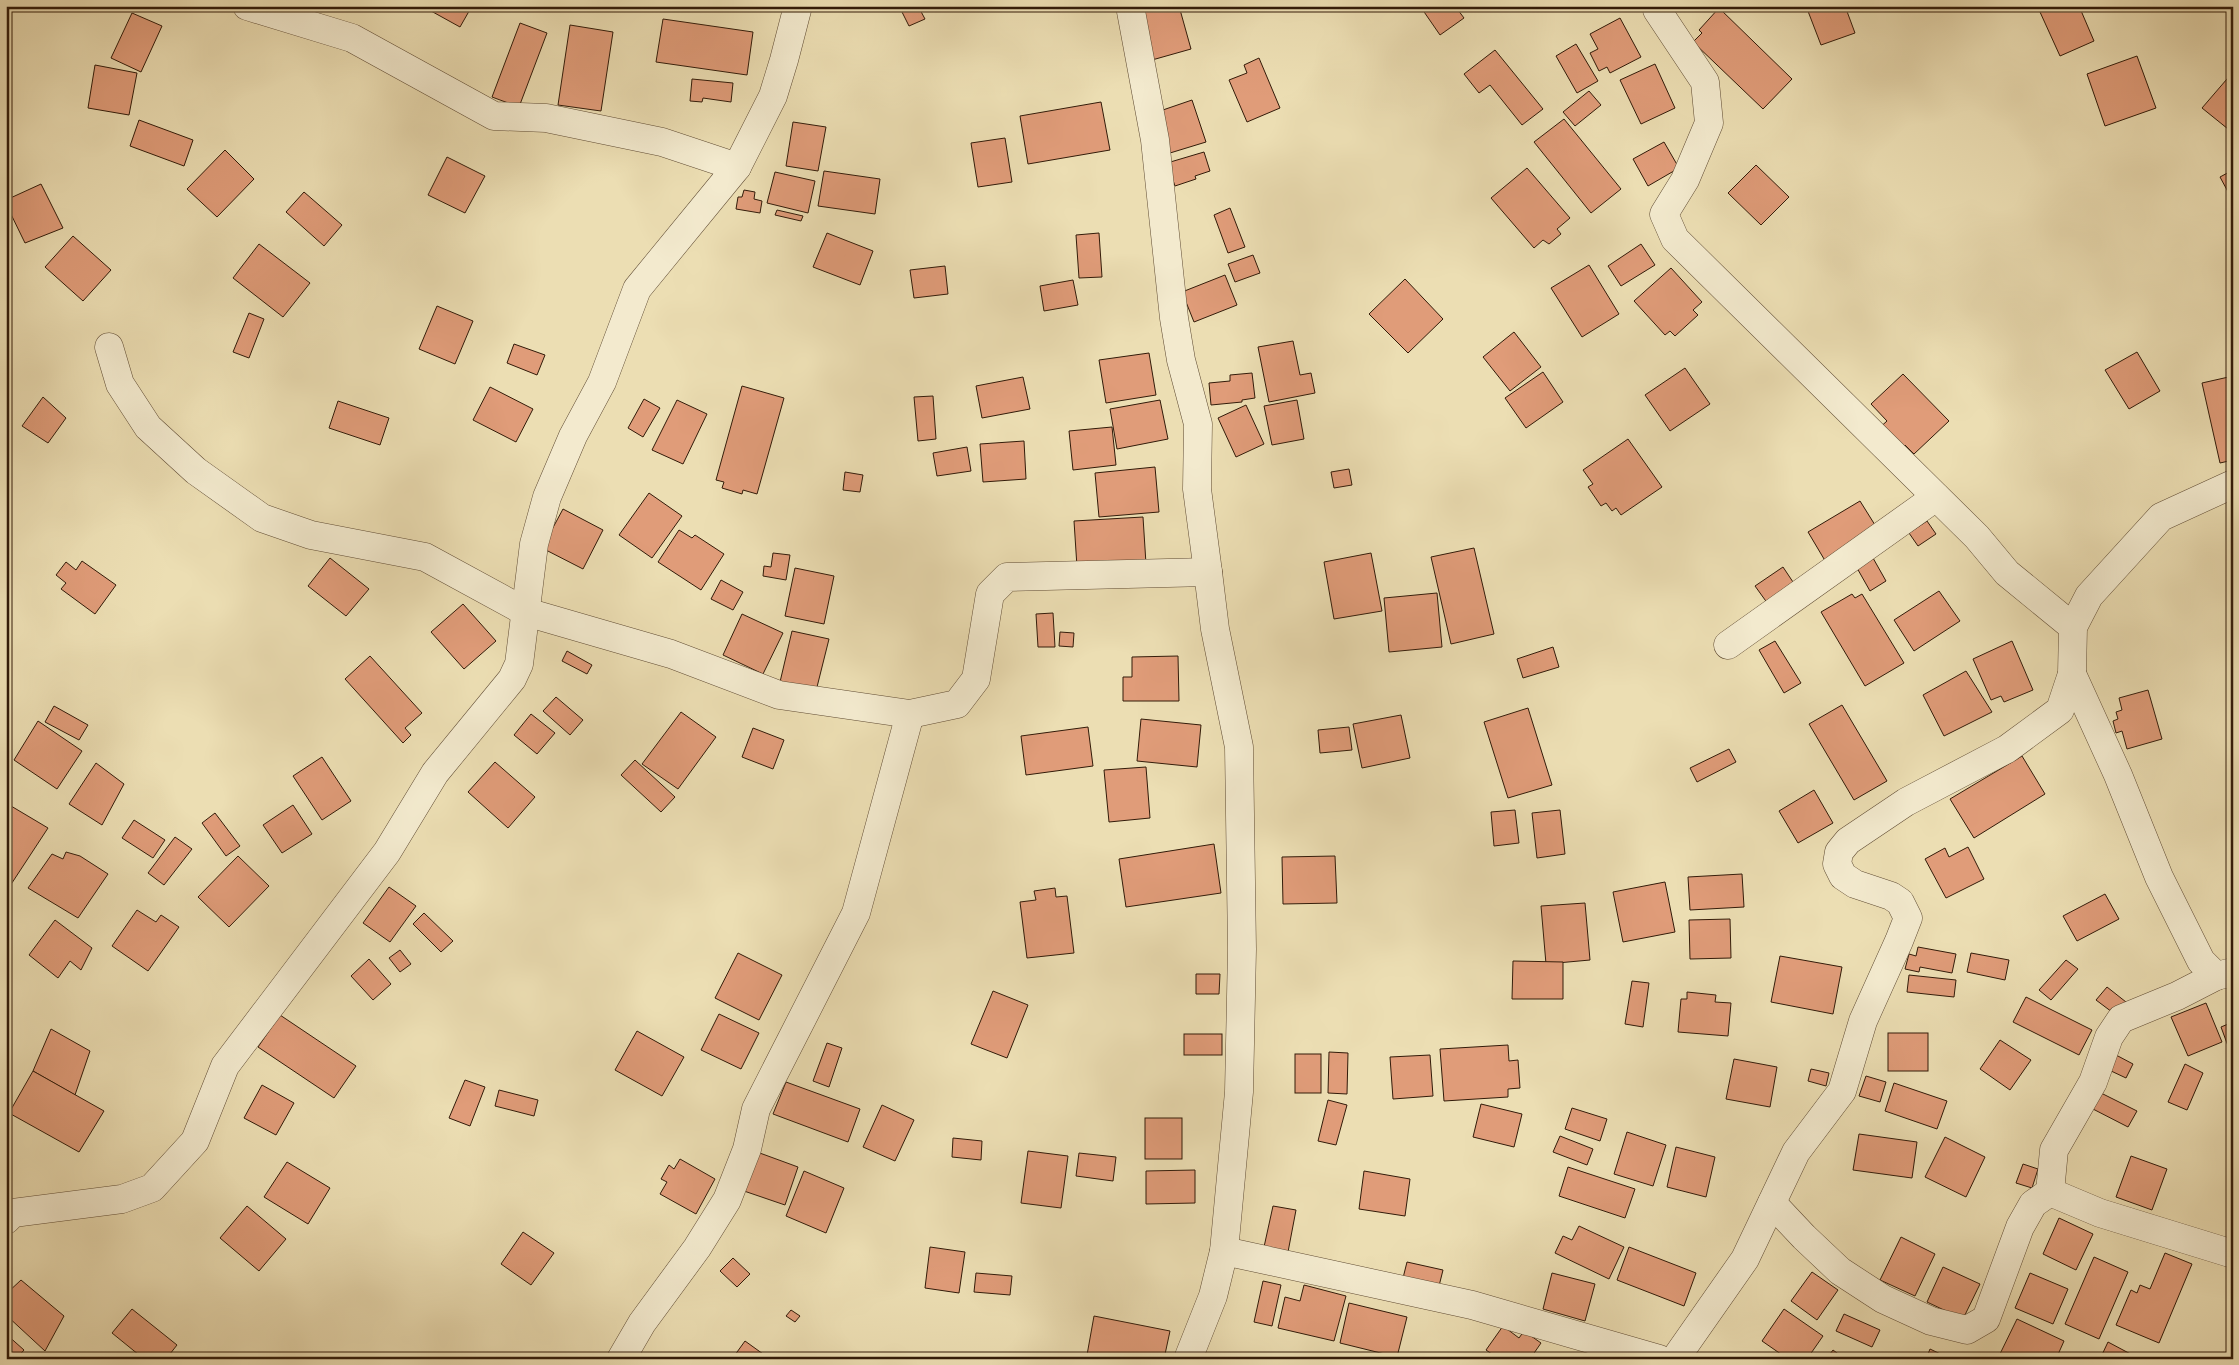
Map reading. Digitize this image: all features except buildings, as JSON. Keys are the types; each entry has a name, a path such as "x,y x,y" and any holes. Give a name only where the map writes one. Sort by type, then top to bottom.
{"street":[{"path":"247,6 352,38 494,116 546,118 662,142 737,167"},
{"path":"6,1220 13,1213 122,1199 152,1188 195,1140 225,1066 387,852 435,773 512,679 518,664 534,544 547,496 573,436 602,382 637,289 737,167 773,96 798,6"},
{"path":"1130,6 1155,140 1174,318 1181,360 1198,424 1197,489 1215,630 1239,756 1242,949 1239,1092 1224,1251 1212,1296 1188,1359"},
{"path":"1658,6 1657,10 1705,82 1709,122 1685,180 1664,214 1674,239 1977,537 2007,573 2073,627"},
{"path":"109,347 120,384 148,426 196,471 262,518 311,534 425,557 526,612 671,654 779,694 910,714 957,704 976,679 990,594 1008,577 1208,572"},
{"path":"1675,1359 1745,1259 1796,1152 1842,1091 1863,1021 1908,918 1900,902 1891,896 1855,884 1843,876 1837,864 1839,852 1848,841 1906,802 2007,749 2060,710 2072,674 2073,627 2089,596 2161,517 2233,484"},
{"path":"1728,645 1936,496"},
{"path":"2072,674 2118,775 2159,877 2201,961 2224,974"},
{"path":"621,1359 642,1323 697,1248 727,1200 747,1149 756,1109 856,913 910,714"},
{"path":"1772,1203 1804,1238 1840,1271 1883,1299 1931,1321 1967,1330 1986,1318 2020,1227 2033,1204 2050,1192 2054,1150 2093,1082 2109,1037 2121,1019 2224,974"},
{"path":"2050,1192 2100,1212 2233,1254"},
{"path":"1224,1251 1472,1305 1659,1359"}]}
